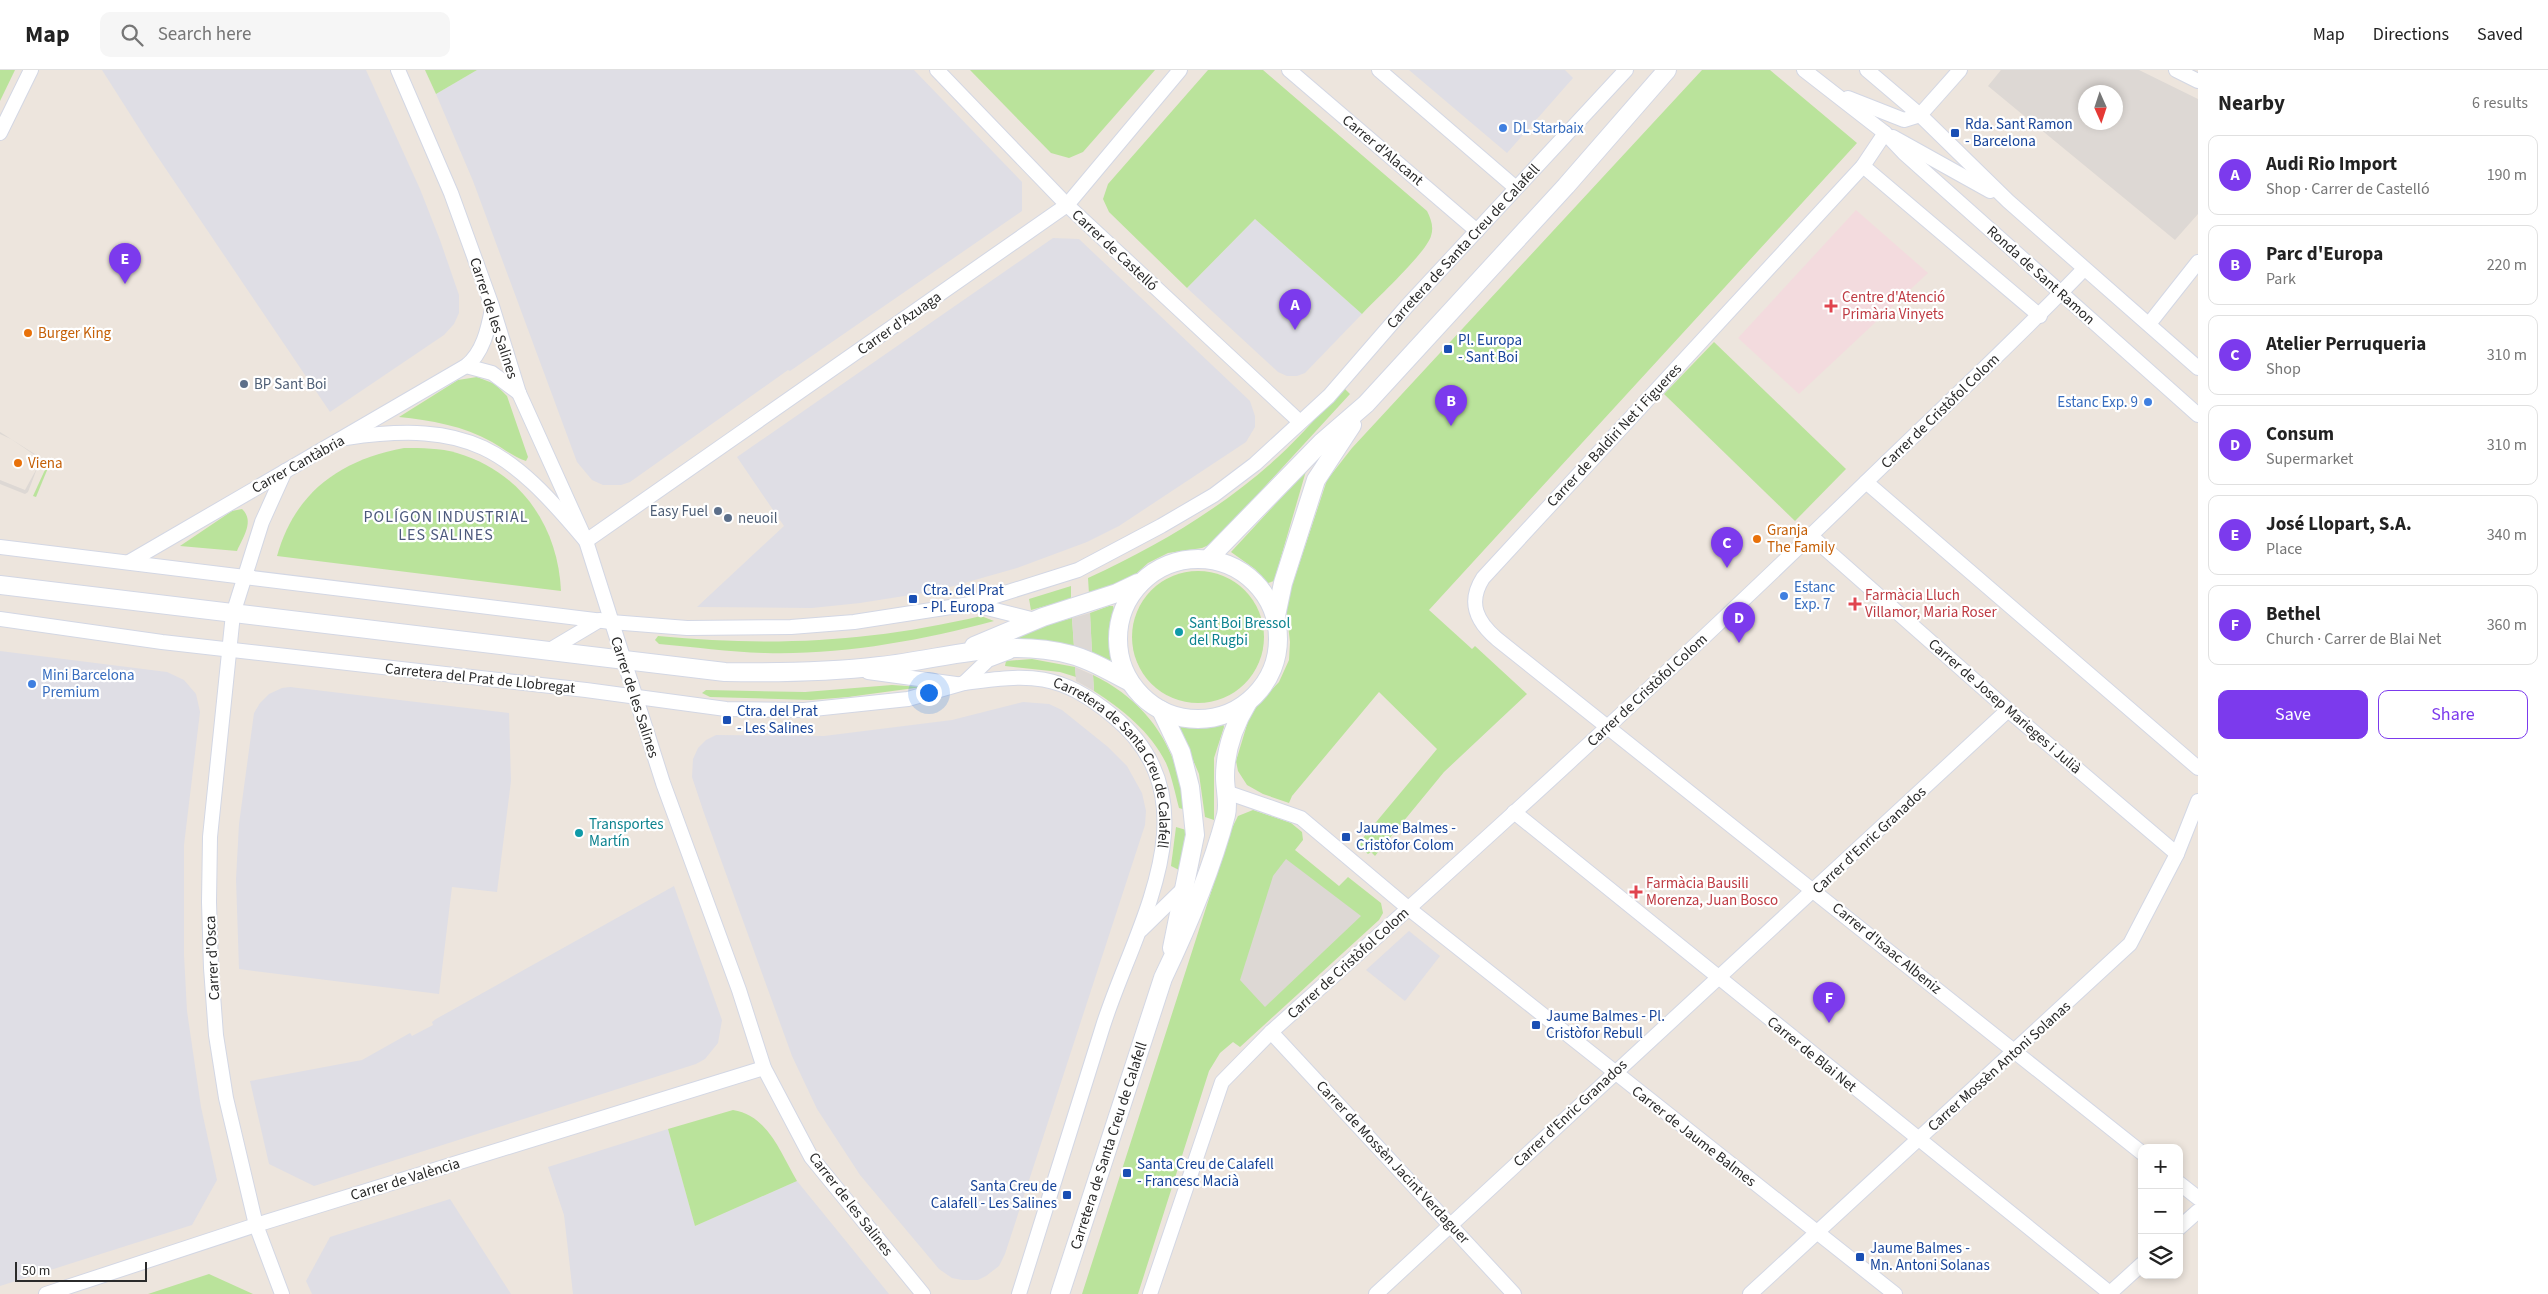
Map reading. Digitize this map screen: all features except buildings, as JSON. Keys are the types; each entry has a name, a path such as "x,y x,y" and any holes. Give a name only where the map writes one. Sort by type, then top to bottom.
{"street":[{"path":"0,133 31,70"},
{"name":"Carrer de les Salines","path":"398,70 451,193 492,306 519,393 586,540 606,621 624,659 663,783 739,990 764,1068 812,1157 923,1294"},
{"name":"Carrer de Castelló","path":"937,70 1067,205 1300,422"},
{"name":"Carrer d'Azuaga","path":"586,540 1067,205 1180,70"},
{"name":"Carrer d'Alacant","path":"1288,70 1477,231"},
{"path":"1379,70 1516,188"},
{"name":"Carretera de Santa Creu de Calafell","path":"1300,422 1329,396 1407,306 1626,70"},
{"path":"1208,559 1322,442 1366,404 1566,186 1667,70"},
{"name":"Ronda de Sant Ramon","path":"1804,70 1885,133 1904,153 2198,415"},
{"name":"Ronda de Sant Ramon","path":"1866,70 1920,115 2008,201 2198,368"},
{"path":"1832,91 1904,120 1920,115 1960,70"},
{"path":"2176,70 2198,81"},
{"name":"Ronda de Sant Ramon","path":"1885,133 2008,201"},
{"name":"Carrer de Baldiri Net i Figueres","path":"1608,726 1486,630 1477,617 1476,589 1483,578 1600,450 1863,166 1885,133"},
{"name":"Ronda de Sant Ramon","path":"1863,166 2040,316"},
{"path":"2148,324 2198,262"},
{"name":"Carrer de Cristòfol Colom","path":"1150,1294 1222,1082 1271,1032 1608,726 1812,536 2040,316 2084,269"},
{"name":"Carrer Cantàbria","path":"129,562 285,471 346,438 466,366 473,361 488,333 492,306"},
{"path":"466,366 492,373 519,393"},
{"path":"1143,580 1126,602 1118,629 1120,656 1130,682 1144,698 1161,710 1184,718 1202,719 1226,714 1248,702 1264,686 1274,666 1279,645 1276,616 1283,583 1316,480 1366,404"},
{"path":"0,547 606,621 687,628 790,627 854,622 970,604 1078,570 1161,526 1214,495 1255,464 1300,422"},
{"path":"346,438 415,432 444,434 467,440 503,458 536,484 586,540"},
{"name":"Carrer d'Osca","path":"282,1294 256,1225 226,1098 216,1035 210,968 210,837 233,614 262,522 285,471"},
{"path":"1866,482 2198,768"},
{"name":"Carrer de Josep Marieges i Julià","path":"1812,536 2008,710 2177,854"},
{"path":"961,651 1035,620 1117,593 1176,561 1208,559 1234,566 1251,577 1264,592 1276,616"},
{"path":"0,585 725,672 798,674 882,666 961,651 1022,648 1072,655 1130,682"},
{"path":"970,604 1035,620"},
{"name":"Carretera del Prat de Llobregat","path":"0,619 229,650 726,709 804,710 908,699 961,684 988,660 1022,648"},
{"path":"548,651 606,621"},
{"path":"850,669 961,684"},
{"name":"Carretera de Santa Creu de Calafell","path":"961,684 1018,676 1055,681 1097,703 1120,722 1136,739 1153,768 1161,790 1166,834 1160,865 1112,996 1019,1294"},
{"name":"Carretera de Santa Creu de Calafell","path":"1168,969 1186,934 1227,813 1225,777 1229,746 1237,721 1248,702"},
{"name":"Carretera de Santa Creu de Calafell","path":"1060,1294 1168,969 1182,890 1191,860 1195,835 1190,787 1181,752 1161,710"},
{"name":"Carrer d'Enric Granados","path":"1376,1294 1716,977 1815,890 2008,710"},
{"name":"Carrer d'Isaac Albeniz","path":"1608,726 2138,1150"},
{"name":"Carrer de Jaume Balmes","path":"1226,792 1301,818 1408,908 1895,1294"},
{"name":"Carrer Mossèn Antoni Solanas","path":"1750,1294 1816,1231 2130,944 2177,854 2198,801"},
{"name":"Carrer de Blai Net","path":"1514,812 2110,1294"},
{"name":"Carretera de Santa Creu de Calafell","path":"1136,934 1182,890"},
{"name":"Carrer de Mossèn Jacint Verdaguer","path":"1271,1032 1452,1224 1514,1294"},
{"name":"Carrer de València","path":"46,1294 256,1225 764,1068"},
{"path":"2183,1186 2198,1198"},
{"path":"2183,1224 2198,1210"},
{"path":"2110,1294 2138,1268"}],"shaded area":[{"path":"102,70 366,70 420,189 440,240 459,295 459,313 454,324 444,335 330,412 151,147"},
{"path":"477,70 914,70 1022,182 1022,211 790,371 788,370 630,482 621,485 603,485 592,480 577,462 473,181 436,94"},
{"name":"DL Starbaix","path":"1409,70 1565,70 1573,78 1507,153"},
{"path":"2001,70 2139,70 2198,99 2198,214 2175,240 1988,86"},
{"name":"Centre d'Atenció Primària Vinyets","path":"1856,210 1928,273 1799,394 1738,338"},
{"path":"1255,219 1362,314 1305,373 1297,376 1287,376 1278,372 1187,288"},
{"path":"1053,238 1079,239 1250,401 1255,416 1255,427 1246,442 1119,526 1087,542 1017,568 936,591 860,603 812,608 697,607 784,526 737,457"},
{"path":"0,432 41,458 28,492 25,494 0,484 0,480 25,490 36,470 39,458 11,439 0,434"},
{"path":"1090,613 1092,653 1074,647 1072,618"},
{"path":"0,651 167,672 184,680 196,694 200,712 184,845 184,955 187,1011 201,1107 217,1180 192,1225 0,1286"},
{"path":"1075,667 1093,675 1094,691 1076,681"},
{"path":"290,687 509,713 511,781 497,892 452,887 439,994 239,969 236,879 239,824 254,713 269,694 282,688"},
{"path":"1023,702 1049,704 1062,710 1108,747 1127,766 1142,793 1146,811 1145,825 1005,1254 999,1266 986,1276 978,1280 962,1280 952,1278 939,1269 860,1175 817,1109 792,1056 704,813 692,777 693,759 698,748 706,740 716,735 824,736 952,720"},
{"path":"1286,859 1361,916 1265,1007 1240,980 1273,876"},
{"path":"674,886 722,1020 718,1043 705,1059 696,1064 314,1186 269,1164 250,1081 362,1060 410,1033 412,1036 433,1025 432,1022 436,1019"},
{"path":"1409,931 1440,956 1405,1001 1366,970"},
{"path":"668,1129 695,1226 797,1181 889,1294 573,1294 564,1215 548,1167"},
{"path":"450,1199 511,1294 312,1294 306,1281 330,1237"}],"green space":[{"path":"0,70 15,70 0,101"},
{"path":"425,70 477,70 436,94"},
{"path":"970,70 1155,70 1083,152 1069,158 1051,153"},
{"path":"1208,70 1263,70 1427,211 1432,229 1427,244 1411,264 1362,314 1255,219 1187,288 1109,212 1103,199 1108,184"},
{"path":"1702,70 1770,70 1857,143 1429,610 1472,649 1475,646 1527,694 1444,772 1375,856 1371,852 1368,854 1357,845 1437,749 1379,692 1292,796 1289,803 1263,794 1247,785 1238,771 1236,761 1249,718 1255,707 1279,682 1289,660 1290,642 1286,608 1327,480 1352,448"},
{"path":"1714,342 1846,469 1795,521 1664,394"},
{"path":"477,377 495,384 507,396 528,457 526,461 512,455 481,436 470,432 435,422 399,417 458,380"},
{"path":"1344,388 1350,394 1213,543 1202,548 1168,553 1148,563 1127,582 1089,594 1088,578 1163,540 1188,525 1257,476 1295,441"},
{"path":"404,448 438,449 457,453 480,462 500,473 517,488 532,505 544,524 558,567 561,591 277,556 285,533 295,514 308,497 323,483 340,471 360,461 381,453"},
{"path":"49,461 50,463 36,497 33,496"},
{"path":"1306,471 1274,581 1268,583 1255,569 1231,552"},
{"path":"242,509 248,519 248,524 237,551 180,546 232,511"},
{"path":"1198,571 1211,572 1223,576 1245,590 1259,612 1263,624 1263,650 1259,662 1245,684 1223,698 1211,702 1198,703 1185,702 1173,698 1151,684 1137,662 1133,650 1132,637 1133,624 1137,612 1151,590 1173,576 1185,572"},
{"path":"1071,586 1071,599 1031,610 1029,599"},
{"path":"1113,606 1114,609 1110,634 1112,659 1109,661 1092,653 1090,613"},
{"path":"981,616 994,621 937,635 823,652 738,652 659,644 655,640 658,636 741,641 821,640 900,632"},
{"path":"1072,618 1074,647 1046,641 1012,639 1011,635"},
{"path":"1032,659 1075,667 1076,677 1060,672 1005,666 1006,661"},
{"path":"1093,675 1113,686 1130,699 1158,730 1176,767 1186,810 1179,808 1170,774 1160,752 1135,722 1094,691"},
{"path":"892,685 922,687 811,700 710,697 702,693 706,690 805,692"},
{"path":"1223,723 1224,727 1214,758 1214,820 1205,817 1199,774 1178,725 1199,726"},
{"path":"1253,810 1291,823 1302,832 1303,840 1295,850 1339,886 1348,877 1381,903 1383,913 1379,920 1240,1047 1233,1042 1220,1053 1209,1071 1138,1294 1082,1294 1231,830 1238,816"},
{"path":"1176,827 1186,830 1179,870 1171,866"},
{"path":"733,1110 745,1113 756,1119 772,1137 797,1181 695,1226 668,1129"},
{"path":"209,1274 253,1294 148,1294"}],"place":[{"name":"DL Starbaix","path":"1503,128"},
{"name":"Rda. Sant Ramon - Barcelona","path":"1955,133"},
{"name":"José Llopart, S.A.","path":"125,284"},
{"name":"Centre d'Atenció Primària Vinyets","path":"1831,306"},
{"name":"Audi Rio Import","path":"1295,330"},
{"name":"Burger King","path":"28,333"},
{"name":"Pl. Europa - Sant Boi","path":"1448,349"},
{"name":"BP Sant Boi","path":"244,384"},
{"name":"Estanc Exp. 9","path":"2148,402"},
{"name":"Parc d'Europa","path":"1451,426"},
{"name":"Viena","path":"18,463"},
{"name":"Easy Fuel","path":"718,511"},
{"name":"neuoil","path":"728,518"},
{"name":"Granja The Family","path":"1757,539"},
{"name":"Atelier Perruqueria","path":"1727,568"},
{"name":"Estanc Exp. 7","path":"1784,596"},
{"name":"Ctra. del Prat - Pl. Europa","path":"913,599"},
{"name":"Farmàcia Lluch Villamor, Maria Roser","path":"1855,604"},
{"name":"Sant Boi Bressol del Rugbi","path":"1179,632"},
{"name":"Consum","path":"1739,643"},
{"name":"Mini Barcelona Premium","path":"32,684"},
{"name":"Ctra. del Prat - Les Salines","path":"727,720"},
{"name":"Transportes Martín","path":"579,833"},
{"name":"Jaume Balmes - Cristòfor Colom","path":"1346,837"},
{"name":"Farmàcia Bausili Morenza, Juan Bosco","path":"1636,892"},
{"name":"Bethel","path":"1829,1023"},
{"name":"Jaume Balmes - Pl. Cristòfor Rebull","path":"1536,1025"},
{"name":"Santa Creu de Calafell - Francesc Macià","path":"1127,1173"},
{"name":"Santa Creu de Calafell - Les Salines","path":"1067,1195"},
{"name":"Jaume Balmes - Mn. Antoni Solanas","path":"1860,1257"}],"district":[{"name":"POLÍGON INDUSTRIAL LES SALINES","path":"446,525"}]}
